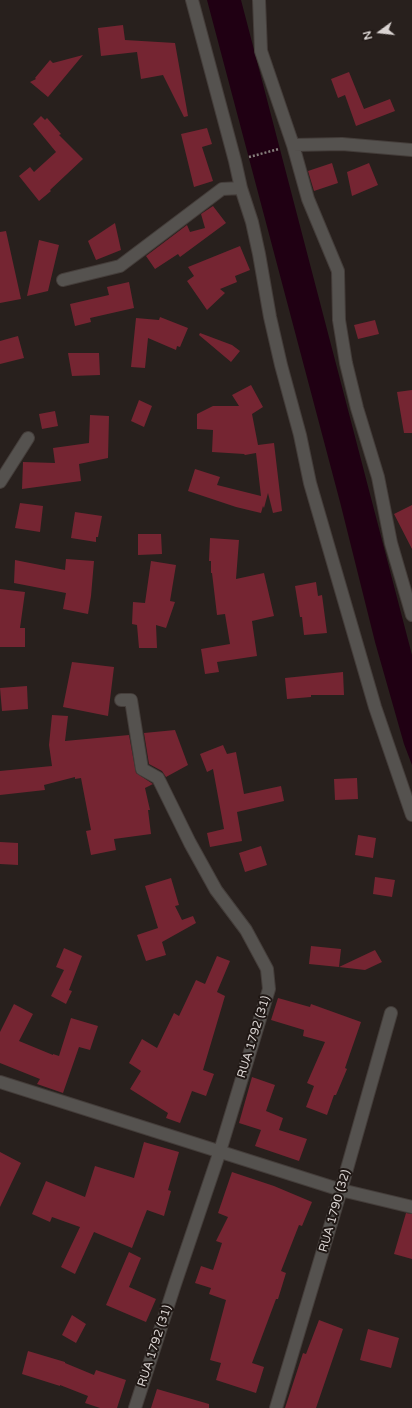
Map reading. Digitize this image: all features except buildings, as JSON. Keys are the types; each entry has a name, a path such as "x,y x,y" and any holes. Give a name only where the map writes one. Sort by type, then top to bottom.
{"street":[{"path":"192,0 241,188 252,222 271,324 300,436 310,483 375,707 412,815"},
{"path":"258,0 261,51 293,145 308,199 338,271 338,320 346,363 357,408 378,477 391,542 412,615"},
{"path":"293,145 342,144 412,150"},
{"path":"62,280 120,266 222,189 241,188"},
{"path":"0,482 28,438"},
{"name":"RUA 1792 (31)","path":"121,700 131,700 142,769 158,778 190,843 216,890 246,930 267,968 268,989 220,1151 135,1408"},
{"name":"RUA 1790 (32)","path":"276,1408 342,1190 391,1013"},
{"path":"0,1082 342,1190 412,1207"}],"path":[{"path":"235,161 293,145"}],"shaded area":[{"path":"207,0 241,0 412,655 412,765 404,744 375,642 340,502"}]}
